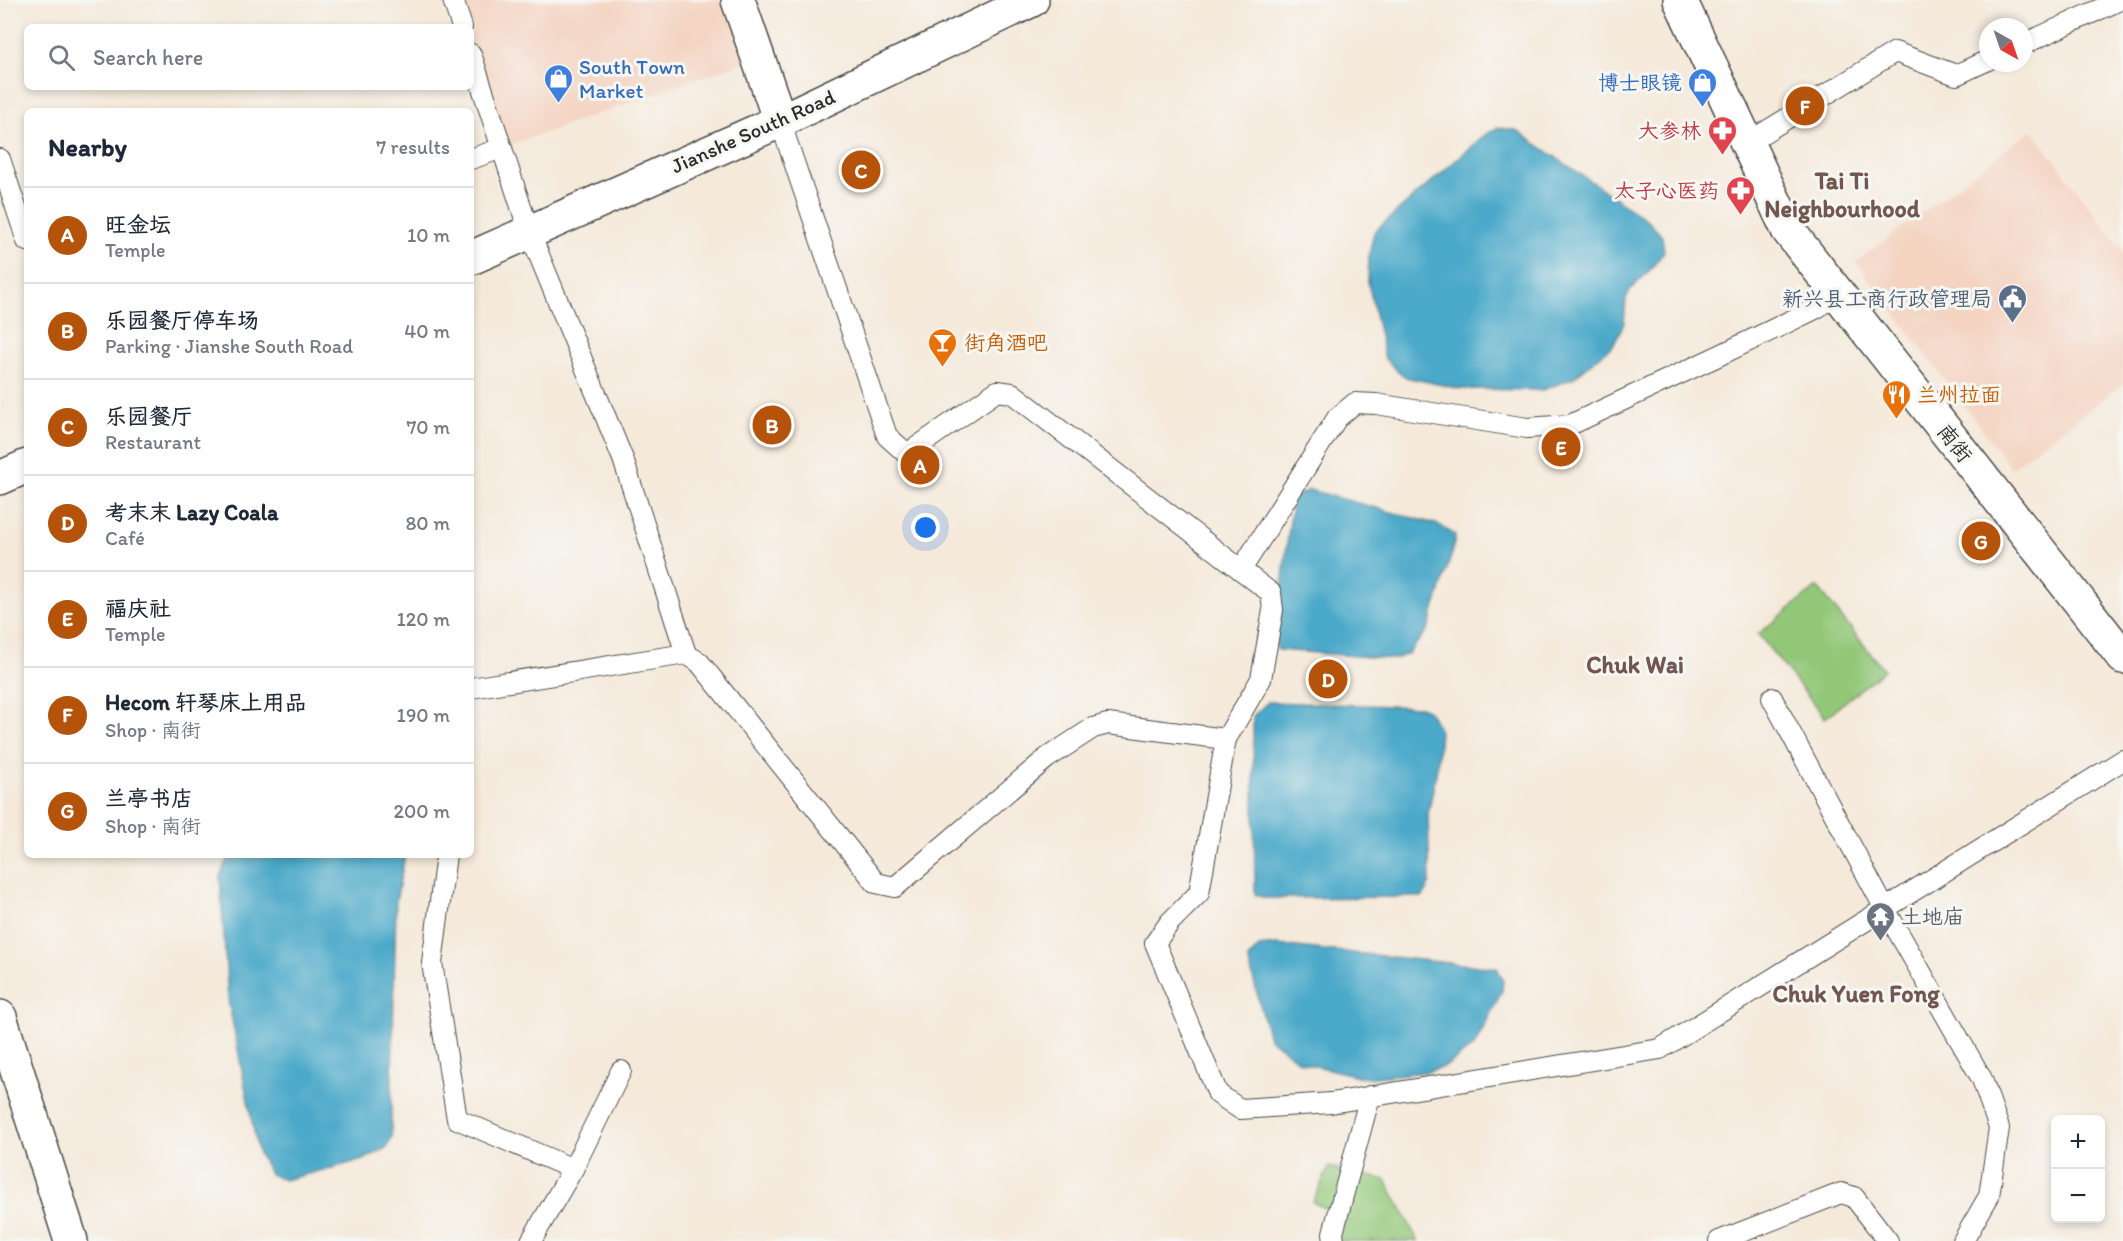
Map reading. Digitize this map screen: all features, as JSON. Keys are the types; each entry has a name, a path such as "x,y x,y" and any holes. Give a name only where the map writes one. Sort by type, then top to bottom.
{"street":[{"path":"738,0 780,121"},
{"name":"Jianshe South Road","path":"474,257 780,121 1032,0"},
{"name":"南街","path":"1680,0 1788,230 2123,657"},
{"path":"0,478 24,467"},
{"path":"1,1022 71,1241"}],"lane":[{"path":"453,0 461,24"},
{"path":"2033,40 2120,0"},
{"path":"1747,143 1895,52 1956,75 1979,64"},
{"path":"474,63 529,231 623,459 686,654 699,662 876,883 896,887 1047,758 1093,728 1108,724 1226,739"},
{"path":"780,121 887,436 907,453 997,391 1012,393 1271,593 1273,610 1261,679 1226,739 1199,893 1170,922 1155,943 1218,1095 1239,1109 1331,1103 1660,1049 2123,760"},
{"path":"474,158 502,148"},
{"path":"0,159 24,232"},
{"path":"1241,570 1336,418 1355,403 1376,404 1527,428 1570,424 1817,308 1837,293"},
{"path":"474,688 686,654"},
{"path":"1772,698 1885,909 1983,1079 1999,1128 1989,1196 1963,1241"},
{"path":"446,858 432,963 457,1119 573,1169"},
{"path":"531,1241 573,1169 621,1071"},
{"path":"1334,1241 1333,1233 1370,1096"},
{"path":"1719,1241 1841,1194 1854,1197 1888,1241"}],"shaded area":[{"name":"South Town Market","path":"453,0 738,0 758,57 502,148 474,63 474,24 469,24"},
{"name":"新兴县工商行政管理局","path":"2032,130 2123,251 2123,384 2011,468 1856,262"}],"green space":[{"path":"1817,587 1884,670 1825,718 1758,634"},
{"path":"1329,1167 1386,1180 1418,1241 1328,1241 1333,1213 1313,1202"}],"water":[{"path":"1497,128 1516,130 1646,219 1662,236 1664,252 1630,290 1626,299 1624,323 1613,345 1573,378 1543,390 1461,389 1405,377 1385,359 1368,282 1369,255 1374,232 1486,134"},
{"path":"1309,490 1439,525 1455,535 1452,553 1428,629 1409,653 1396,659 1278,650 1275,643 1292,503 1296,496"},
{"path":"1268,702 1421,707 1430,712 1440,731 1437,768 1428,814 1430,882 1423,897 1264,898 1255,894 1253,716"},
{"path":"229,858 404,858 396,901 392,1137 386,1148 363,1160 284,1180 270,1174 258,1152 228,999 220,876"},
{"path":"1277,945 1497,968 1503,980 1502,991 1474,1046 1446,1066 1426,1072 1366,1078 1300,1062 1269,1038 1248,959 1259,947"}],"place":[{"name":"South Town Market","path":"558,104"},
{"name":"Hecom 轩琴床上用品","path":"1805,106"},
{"name":"博士眼镜","path":"1703,108"},
{"name":"大参林","path":"1722,156"},
{"name":"乐园餐厅","path":"861,170"},
{"name":"太子心医药","path":"1740,216"},
{"name":"新兴县工商行政管理局","path":"2013,324"},
{"name":"街角酒吧","path":"943,368"},
{"name":"兰州拉面","path":"1896,420"},
{"name":"乐园餐厅停车场","path":"772,425"},
{"name":"福庆社","path":"1561,447"},
{"name":"旺金坛","path":"920,465"},
{"name":"兰亭书店","path":"1981,541"},
{"name":"考末末 Lazy Coala","path":"1328,679"},
{"name":"土地庙","path":"1880,942"}],"district":[{"name":"Tai Ti Neighbourhood","path":"1842,194"},
{"name":"Chuk Wai","path":"1635,664"},
{"name":"Chuk Yuen Fong","path":"1856,993"}]}
